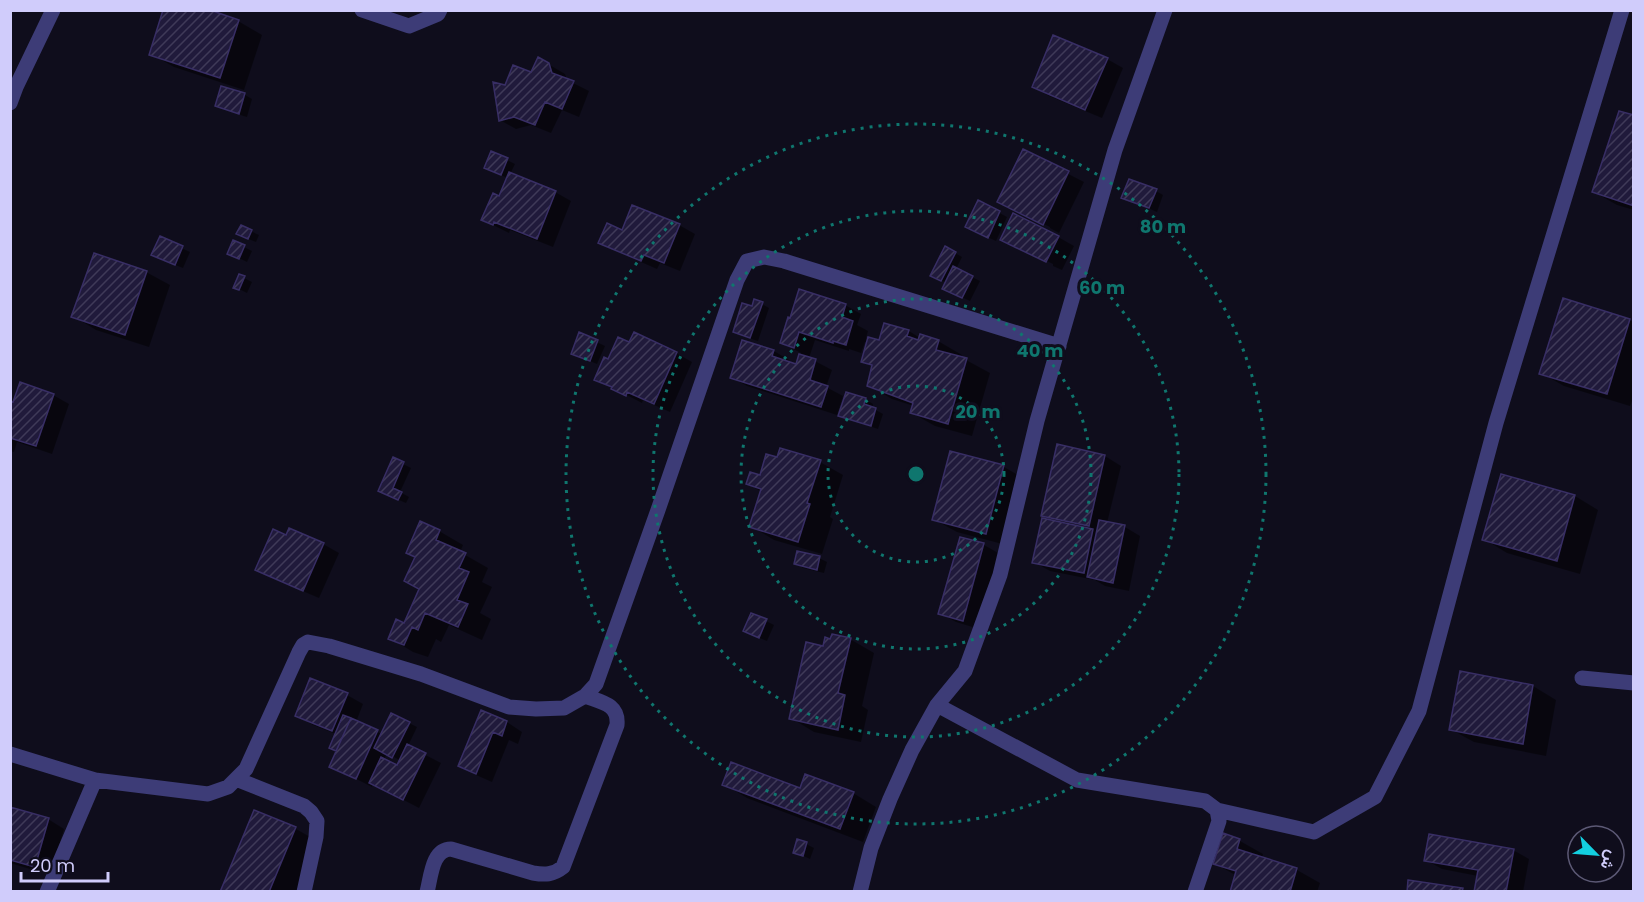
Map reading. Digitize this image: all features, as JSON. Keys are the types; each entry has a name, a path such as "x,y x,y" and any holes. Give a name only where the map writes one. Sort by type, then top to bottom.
{"street":[{"path":"10,103 13,87 53,10"},
{"path":"362,10 409,26 438,14 440,10"},
{"path":"860,891 871,848 890,799 912,750 937,705 965,670 1000,575 1037,421 1115,150 1165,10"},
{"path":"937,705 1077,780 1205,801 1217,810 1314,832 1375,797 1419,711 1496,423 1622,10"},
{"path":"10,754 95,780 208,794 228,787 246,769 299,652 308,642 329,646 421,674 508,707 536,710 564,708 585,696 596,684 737,280 747,261 764,257 784,261 1059,346"},
{"path":"1582,678 1634,683"},
{"path":"427,891 434,863 438,854 445,849 546,875 557,872 563,867 617,725 618,716 609,705 585,696"},
{"path":"236,779 304,806 317,821 316,837 304,891"},
{"path":"47,891 95,780"},
{"path":"1195,891 1218,821 1217,810"}],"building":[{"path":"163,10 210,10 239,20 220,78 149,55"},
{"path":"1053,35 1108,58 1085,110 1032,87"},
{"path":"538,57 549,63 552,73 574,81 562,109 545,102 535,125 514,117 499,121 493,82 505,85 513,65 531,72"},
{"path":"221,86 245,93 239,114 215,106"},
{"path":"1619,111 1634,115 1634,206 1592,192"},
{"path":"1023,149 1069,171 1043,225 997,202"},
{"path":"491,151 508,158 501,175 484,168"},
{"path":"509,172 556,191 537,239 494,222 493,225 481,220 493,193 499,196"},
{"path":"1129,179 1157,189 1149,208 1121,198"},
{"path":"978,200 1000,211 988,238 965,227"},
{"path":"632,205 680,224 664,263 644,255 641,261 598,243 607,223 622,230"},
{"path":"1013,213 1059,236 1046,262 1000,240"},
{"path":"241,225 252,230 248,239 236,234"},
{"path":"160,236 183,246 175,265 151,255"},
{"path":"233,240 245,245 239,259 227,254"},
{"path":"945,246 956,252 941,281 930,276"},
{"path":"94,253 147,271 125,335 71,317"},
{"path":"953,266 973,276 962,298 942,289"},
{"path":"239,274 245,276 239,290 233,288"},
{"path":"799,289 846,304 842,317 853,321 846,345 799,332 794,348 780,343"},
{"path":"1563,298 1630,319 1607,394 1539,374"},
{"path":"754,299 763,302 750,338 733,332 742,303 752,306"},
{"path":"884,323 909,330 907,336 918,340 920,334 939,340 936,350 967,358 948,424 910,413 913,403 867,386 872,365 861,362 868,337 879,340"},
{"path":"579,332 598,340 590,361 571,354"},
{"path":"634,332 677,352 654,404 627,392 626,396 594,380 604,357 608,359 618,337 629,342"},
{"path":"742,340 774,350 772,356 796,364 799,354 816,359 810,380 828,386 821,407 730,378"},
{"path":"20,382 54,394 36,446 10,438 10,401 13,402"},
{"path":"846,392 866,398 864,404 876,408 871,426 838,416"},
{"path":"1057,444 1105,455 1089,526 1041,516"},
{"path":"780,448 821,460 807,503 810,504 798,542 749,527 761,489 746,484 750,472 760,475 766,454 777,457"},
{"path":"950,451 1004,465 986,534 932,520"},
{"path":"393,457 404,462 393,488 402,492 398,500 378,491"},
{"path":"1501,474 1575,495 1557,561 1482,540"},
{"path":"1042,518 1093,529 1084,573 1032,563"},
{"path":"1099,520 1125,525 1113,583 1087,577"},
{"path":"420,521 440,530 436,540 466,553 459,568 469,572 457,600 468,604 458,627 425,613 418,630 412,627 404,645 388,639 396,619 404,623 419,589 404,581 415,557 406,553"},
{"path":"289,528 324,543 303,591 255,570 273,529 286,535"},
{"path":"960,537 984,543 963,621 938,614"},
{"path":"797,551 820,556 817,570 794,564"},
{"path":"751,613 767,619 759,638 743,631"},
{"path":"832,634 851,638 838,693 845,695 838,730 789,719 806,642 823,646 825,637 830,639"},
{"path":"1460,671 1533,685 1523,744 1449,730"},
{"path":"310,678 348,693 332,731 295,716"},
{"path":"481,710 507,721 502,736 493,732 476,774 458,766"},
{"path":"391,713 410,722 392,758 374,748"},
{"path":"343,715 351,718 336,751 329,748"},
{"path":"351,718 378,730 356,779 329,767"},
{"path":"407,744 426,753 403,800 369,783 381,757 397,765"},
{"path":"731,762 800,788 805,774 854,792 840,829 722,785"},
{"path":"10,807 49,818 35,867 10,860"},
{"path":"254,810 296,827 269,892 220,892"},
{"path":"1223,833 1240,839 1237,849 1297,868 1290,892 1230,892 1236,871 1213,864"},
{"path":"1429,834 1514,849 1506,892 1474,892 1478,870 1424,861"},
{"path":"797,839 807,842 803,856 793,853"},
{"path":"1408,880 1463,888 1462,892 1407,892"}]}
